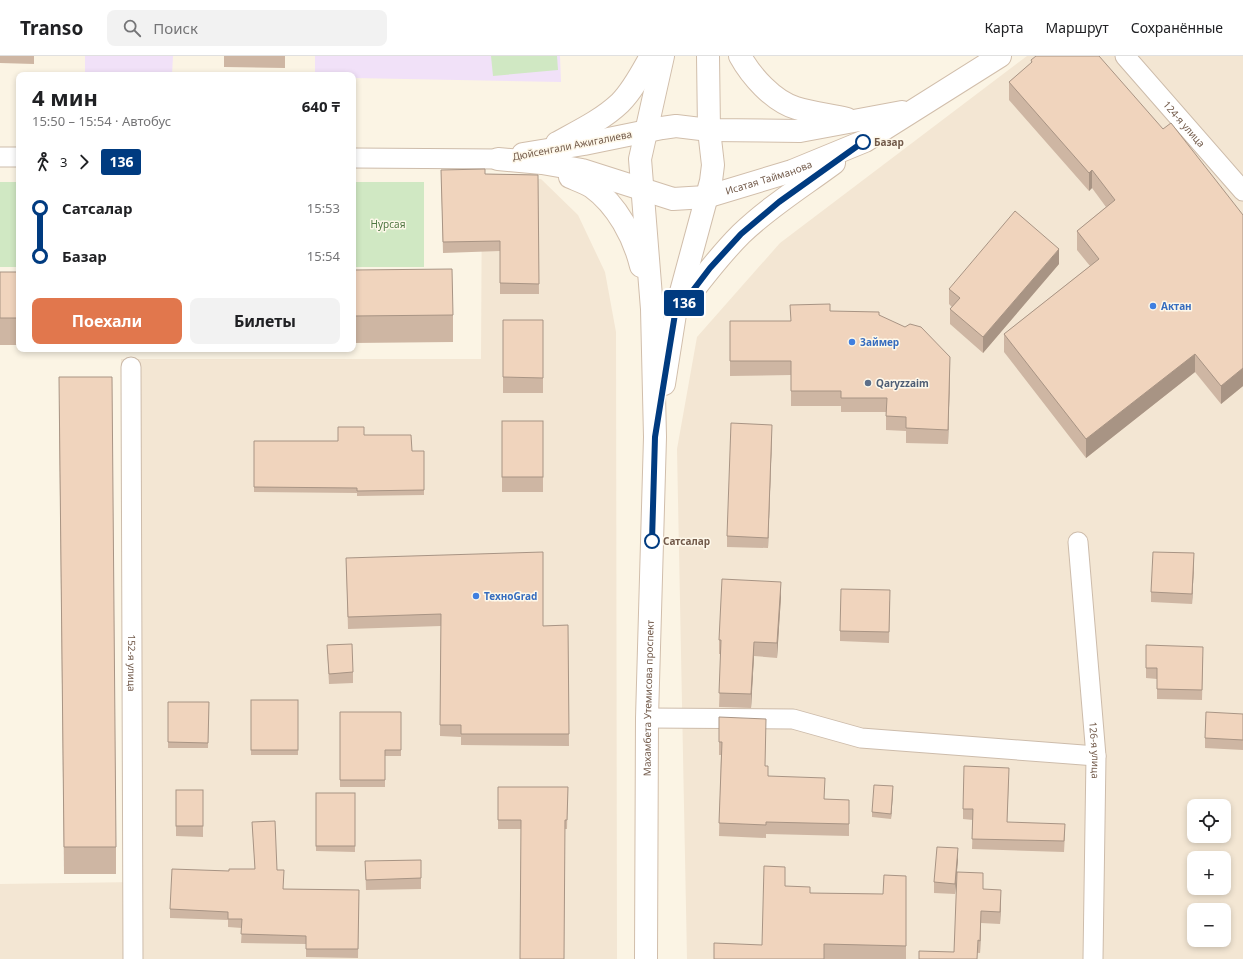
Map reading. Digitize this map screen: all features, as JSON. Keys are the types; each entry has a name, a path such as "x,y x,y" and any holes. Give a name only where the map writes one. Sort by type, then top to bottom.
{"street":[{"path":"651,56 636,82 621,102 543,157 592,187 614,209 627,229 639,256 652,309"},
{"path":"655,437 652,309 640,159 645,130 663,56"},
{"path":"655,437 675,314 713,165 709,130 708,56"},
{"path":"740,56 755,78 775,96 795,108 862,131"},
{"name":"Исатая Тайманова","path":"706,197 792,171 862,131 913,110 1000,56"},
{"name":"124-я улица","path":"1125,56 1243,191"},
{"path":"645,130 676,126 709,130"},
{"name":"Дюйсенгали Ажигалиева","path":"356,158 498,159 543,157 584,144 645,130"},
{"name":"Исатая Тайманова","path":"709,130 862,131"},
{"path":"675,314 710,268 741,234 862,131"},
{"path":"0,157 16,157"},
{"name":"Дюйсенгали Ажигалиева","path":"543,157 643,190"},
{"path":"643,190 672,199 706,197"},
{"name":"152-я улица","path":"131,367 133,959"},
{"name":"Махамбета Утемисова проспект","path":"646,959 647,718 655,437"},
{"name":"126-я улица","path":"1078,542 1096,756 1092,959"},
{"path":"647,718 793,719 861,738 1096,756"}],"shaded area":[{"path":"85,56 173,56 172,72 85,72"},
{"path":"315,56 560,56 561,82 356,78 356,72 315,72"},
{"path":"1027,56 1243,56 1243,959 687,959 677,449 697,337 780,243"},
{"path":"482,177 541,179 578,215 605,272 616,332 617,959 0,959 0,884 137,882 121,359 481,359"}],"green space":[{"path":"491,56 557,56 558,70 493,76"},
{"path":"0,182 16,182 16,267 0,267"},
{"name":"Нурсая","path":"356,182 424,182 424,267 356,267"}],"building":[{"name":"Актан","path":"1036,56 1099,56 1163,129 1171,123 1243,215 1243,368 1221,386 1195,354 1086,439 1004,334 1099,259 1077,231 1115,200 1092,170 1089,173 1009,82 1032,62 1031,60"},
{"path":"485,169 485,174 538,175 539,284 500,283 500,241 443,242 441,170"},
{"path":"1015,211 1059,249 983,337 950,309 960,298 949,289"},
{"path":"452,269 453,315 356,316 356,270"},
{"path":"0,272 16,272 16,318 0,318"},
{"path":"830,304 830,311 879,312 879,315 905,327 910,324 921,327 950,357 948,430 906,428 906,417 886,416 887,398 841,398 841,391 791,391 791,361 730,361 730,321 791,321 790,305"},
{"path":"503,320 543,320 543,378 503,377"},
{"path":"59,377 112,377 116,847 64,847"},
{"path":"502,421 543,421 543,477 502,477"},
{"path":"731,423 772,425 768,538 727,536"},
{"path":"338,427 364,427 364,435 411,435 412,451 424,451 424,490 357,491 357,488 254,487 254,441 338,441"},
{"path":"543,552 543,626 568,625 569,734 461,734 461,725 440,725 441,614 348,617 346,558"},
{"path":"1153,552 1194,553 1192,594 1151,592"},
{"path":"722,579 781,582 777,643 754,642 751,694 719,693 721,640 719,640"},
{"path":"841,589 890,590 889,632 840,631"},
{"path":"352,644 353,672 329,674 327,645"},
{"path":"1146,645 1203,647 1202,690 1157,689 1157,668 1146,668"},
{"path":"251,700 298,700 298,750 251,750"},
{"path":"168,702 209,702 208,743 168,742"},
{"path":"340,712 401,712 401,750 385,750 385,780 340,780"},
{"path":"1206,712 1243,714 1243,740 1205,738"},
{"path":"719,717 766,719 765,766 768,766 768,776 825,778 824,799 849,800 849,824 766,822 766,825 719,823 722,742 719,742"},
{"path":"964,766 1009,768 1007,822 1065,824 1064,841 972,839 973,809 963,809"},
{"path":"874,785 893,786 891,814 872,812"},
{"path":"498,787 568,787 567,820 565,820 564,959 520,959 521,820 498,820"},
{"path":"176,790 203,790 203,826 176,826"},
{"path":"316,793 355,793 355,846 316,846"},
{"path":"275,821 277,870 284,870 283,889 359,890 358,949 306,949 306,936 241,934 242,919 228,919 228,912 170,909 172,869 229,871 229,869 255,869 252,822"},
{"path":"937,847 958,848 955,884 934,882"},
{"path":"421,860 421,878 366,880 365,861"},
{"path":"764,866 785,867 785,886 810,887 810,893 883,894 884,875 906,876 906,946 824,944 824,959 714,959 714,943 762,945"},
{"path":"957,872 983,873 983,889 1001,890 1000,912 981,911 980,941 978,940 977,959 919,959 919,951 954,952"}],"bus line":[{"name":"136","path":"652,541 655,437 675,314 710,268 741,234 779,202 863,142"}],"place":[{"name":"Базар","path":"863,142"},
{"name":"Актан","path":"1153,306"},
{"name":"Займер","path":"852,342"},
{"name":"Qaryzzaim","path":"868,383"},
{"name":"Сатсалар","path":"652,541"},
{"name":"ТехноGrad","path":"476,596"}]}
